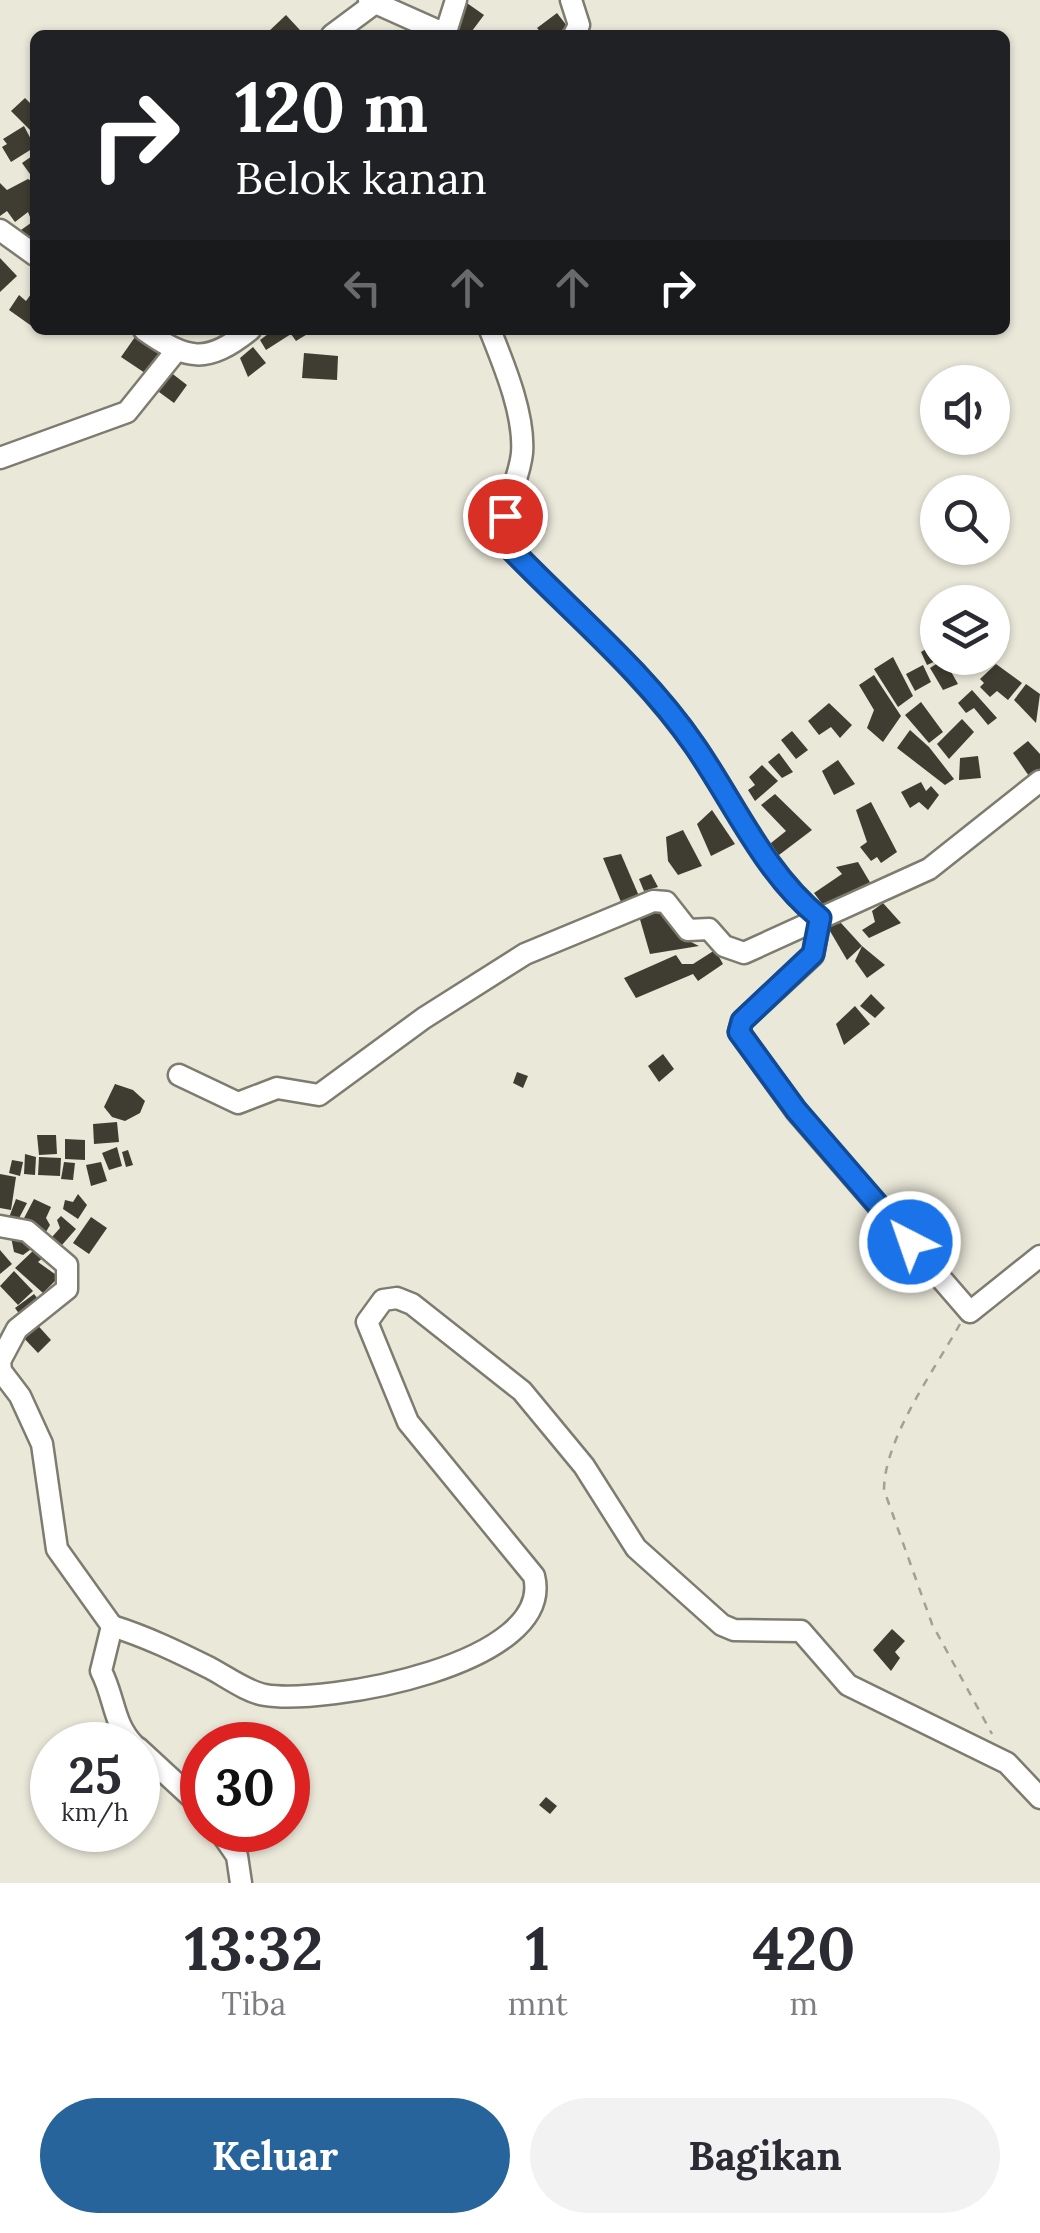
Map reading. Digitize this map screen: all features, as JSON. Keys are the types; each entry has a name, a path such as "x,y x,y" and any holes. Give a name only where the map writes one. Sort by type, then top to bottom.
{"street":[{"path":"446,30 456,0"},
{"path":"571,0 577,30"},
{"path":"338,30 372,1 436,30"},
{"path":"0,230 30,251"},
{"path":"151,335 176,352 205,355 241,335"},
{"path":"491,335 521,434 522,454 505,516 508,546 630,667 694,744 756,846 820,918"},
{"path":"0,458 127,412 176,352"},
{"path":"179,1075 238,1103 276,1088 319,1095 424,1018 525,954 653,900 666,902 688,930 709,929 724,946 744,953 929,869 1040,781"},
{"path":"820,918 813,954 742,1021 739,1032 796,1110 970,1312 1040,1256"},
{"path":"0,1226 27,1232 38,1245 61,1256 68,1271 61,1297 17,1329 0,1361 1,1372 20,1396 42,1444 58,1549 112,1626 158,1641 271,1696 384,1686 485,1653 520,1620 533,1601 534,1576 416,1436 368,1329 372,1310 383,1300 397,1298 412,1304 522,1392 584,1466 636,1548 722,1625 734,1630 801,1631 848,1684 1007,1764 1040,1798"},
{"path":"0,1385 20,1396"},
{"path":"112,1626 101,1672 116,1700 118,1722"},
{"path":"160,1769 180,1787"},
{"path":"234,1852 241,1883"}],"path":[{"path":"970,1312 908,1416 884,1473 884,1490 932,1624 1007,1764"}],"building":[{"path":"464,1 484,15 473,30 443,30"},
{"path":"557,13 567,26 562,30 537,28"},
{"path":"286,15 300,30 270,30"},
{"path":"25,98 30,103 30,130 11,111"},
{"path":"24,126 30,137 30,150 11,162 2,147 7,144 3,139"},
{"path":"30,157 30,174 22,163"},
{"path":"30,180 30,217 28,212 15,222 7,211 0,216 0,183 7,190"},
{"path":"30,224 30,242 21,230"},
{"path":"0,258 17,276 0,292"},
{"path":"19,295 26,301 30,295 30,325 9,310"},
{"path":"267,335 289,335 266,350 260,340"},
{"path":"135,337 162,355 148,375 121,357"},
{"path":"253,347 266,363 248,377 240,358"},
{"path":"304,353 338,356 337,380 302,378"},
{"path":"165,368 187,385 174,403 159,392"},
{"path":"893,657 913,696 898,707 874,669"},
{"path":"920,667 920,675 928,675 931,682 915,691 906,674"},
{"path":"1010,674 1022,683 1008,700 997,691 990,697 980,687 984,683 980,679 984,675"},
{"path":"874,675 901,716 883,742 867,728 874,710 859,685"},
{"path":"934,675 953,675 958,684 943,690"},
{"path":"1026,684 1040,694 1036,723 1014,700"},
{"path":"972,690 997,718 988,725 974,708 966,713 958,703"},
{"path":"921,702 943,732 929,743 905,715"},
{"path":"829,703 852,725 840,738 831,727 819,735 808,721"},
{"path":"962,719 974,732 949,759 937,744"},
{"path":"910,730 954,779 945,785 897,748"},
{"path":"792,731 808,750 796,759 781,740"},
{"path":"1028,741 1040,754 1040,772 1031,779 1013,753"},
{"path":"779,753 793,772 782,778 768,762"},
{"path":"978,756 981,778 959,780 960,758"},
{"path":"838,760 855,784 834,795 822,771"},
{"path":"762,765 778,781 755,801 748,790 755,785 749,777"},
{"path":"921,782 926,791 931,786 939,795 928,810 919,802 910,808 901,792"},
{"path":"775,794 812,830 775,858 766,847 786,831 761,805"},
{"path":"871,802 897,852 881,863 877,857 871,861 860,847 867,842 856,810"},
{"path":"712,810 735,844 711,856 697,824"},
{"path":"683,830 702,866 678,875 668,861 666,837"},
{"path":"621,854 639,896 621,902 603,858"},
{"path":"858,862 871,884 857,899 826,909 814,893 842,874 836,867"},
{"path":"651,874 658,887 644,891 639,879"},
{"path":"883,903 901,923 869,938 862,930 875,922 872,911"},
{"path":"659,905 681,937 699,946 650,954 639,916"},
{"path":"841,923 862,946 847,960 827,926"},
{"path":"862,946 885,965 867,978 855,961"},
{"path":"715,950 723,964 698,981 693,974 636,998 624,978 676,955 682,964 693,964"},
{"path":"871,994 885,1008 875,1018 860,1006"},
{"path":"855,1006 870,1024 844,1045 836,1024"},
{"path":"663,1054 674,1069 659,1082 648,1066"},
{"path":"517,1072 528,1076 523,1088 513,1083"},
{"path":"115,1084 133,1090 145,1101 140,1113 125,1121 112,1117 104,1107"},
{"path":"117,1122 119,1142 94,1144 93,1124"},
{"path":"37,1135 56,1135 57,1154 39,1155"},
{"path":"65,1139 85,1140 85,1160 65,1159"},
{"path":"117,1147 122,1166 109,1170 102,1153"},
{"path":"128,1150 133,1165 126,1167 122,1152"},
{"path":"25,1154 36,1157 35,1175 24,1174"},
{"path":"39,1157 61,1158 60,1176 38,1175"},
{"path":"12,1160 23,1162 20,1176 9,1173"},
{"path":"64,1162 75,1163 73,1180 61,1179"},
{"path":"101,1162 107,1181 91,1186 86,1165"},
{"path":"0,1174 16,1177 11,1210 0,1208"},
{"path":"78,1194 87,1205 78,1219 63,1209 65,1200 73,1202"},
{"path":"16,1199 27,1203 16,1224 8,1220"},
{"path":"34,1199 51,1207 46,1218 50,1225 40,1242 22,1222"},
{"path":"61,1216 76,1229 62,1245 52,1237 60,1228 57,1220"},
{"path":"91,1217 107,1228 89,1254 73,1243"},
{"path":"10,1232 34,1247 23,1255 14,1252"},
{"path":"37,1247 45,1256 38,1262 59,1277 43,1293 15,1268"},
{"path":"0,1250 12,1264 0,1274"},
{"path":"14,1271 33,1291 18,1305 0,1286"},
{"path":"34,1294 45,1308 26,1323 15,1308"},
{"path":"33,1320 51,1340 38,1353 19,1333"},
{"path":"892,1629 905,1641 895,1652 900,1658 891,1671 873,1650"},
{"path":"546,1797 557,1806 550,1814 539,1805"}],"route":[{"path":"505,516 503,534 508,546 630,667 694,744 756,846 820,918 818,945 809,960 742,1021 739,1032 796,1110 910,1242"}]}
